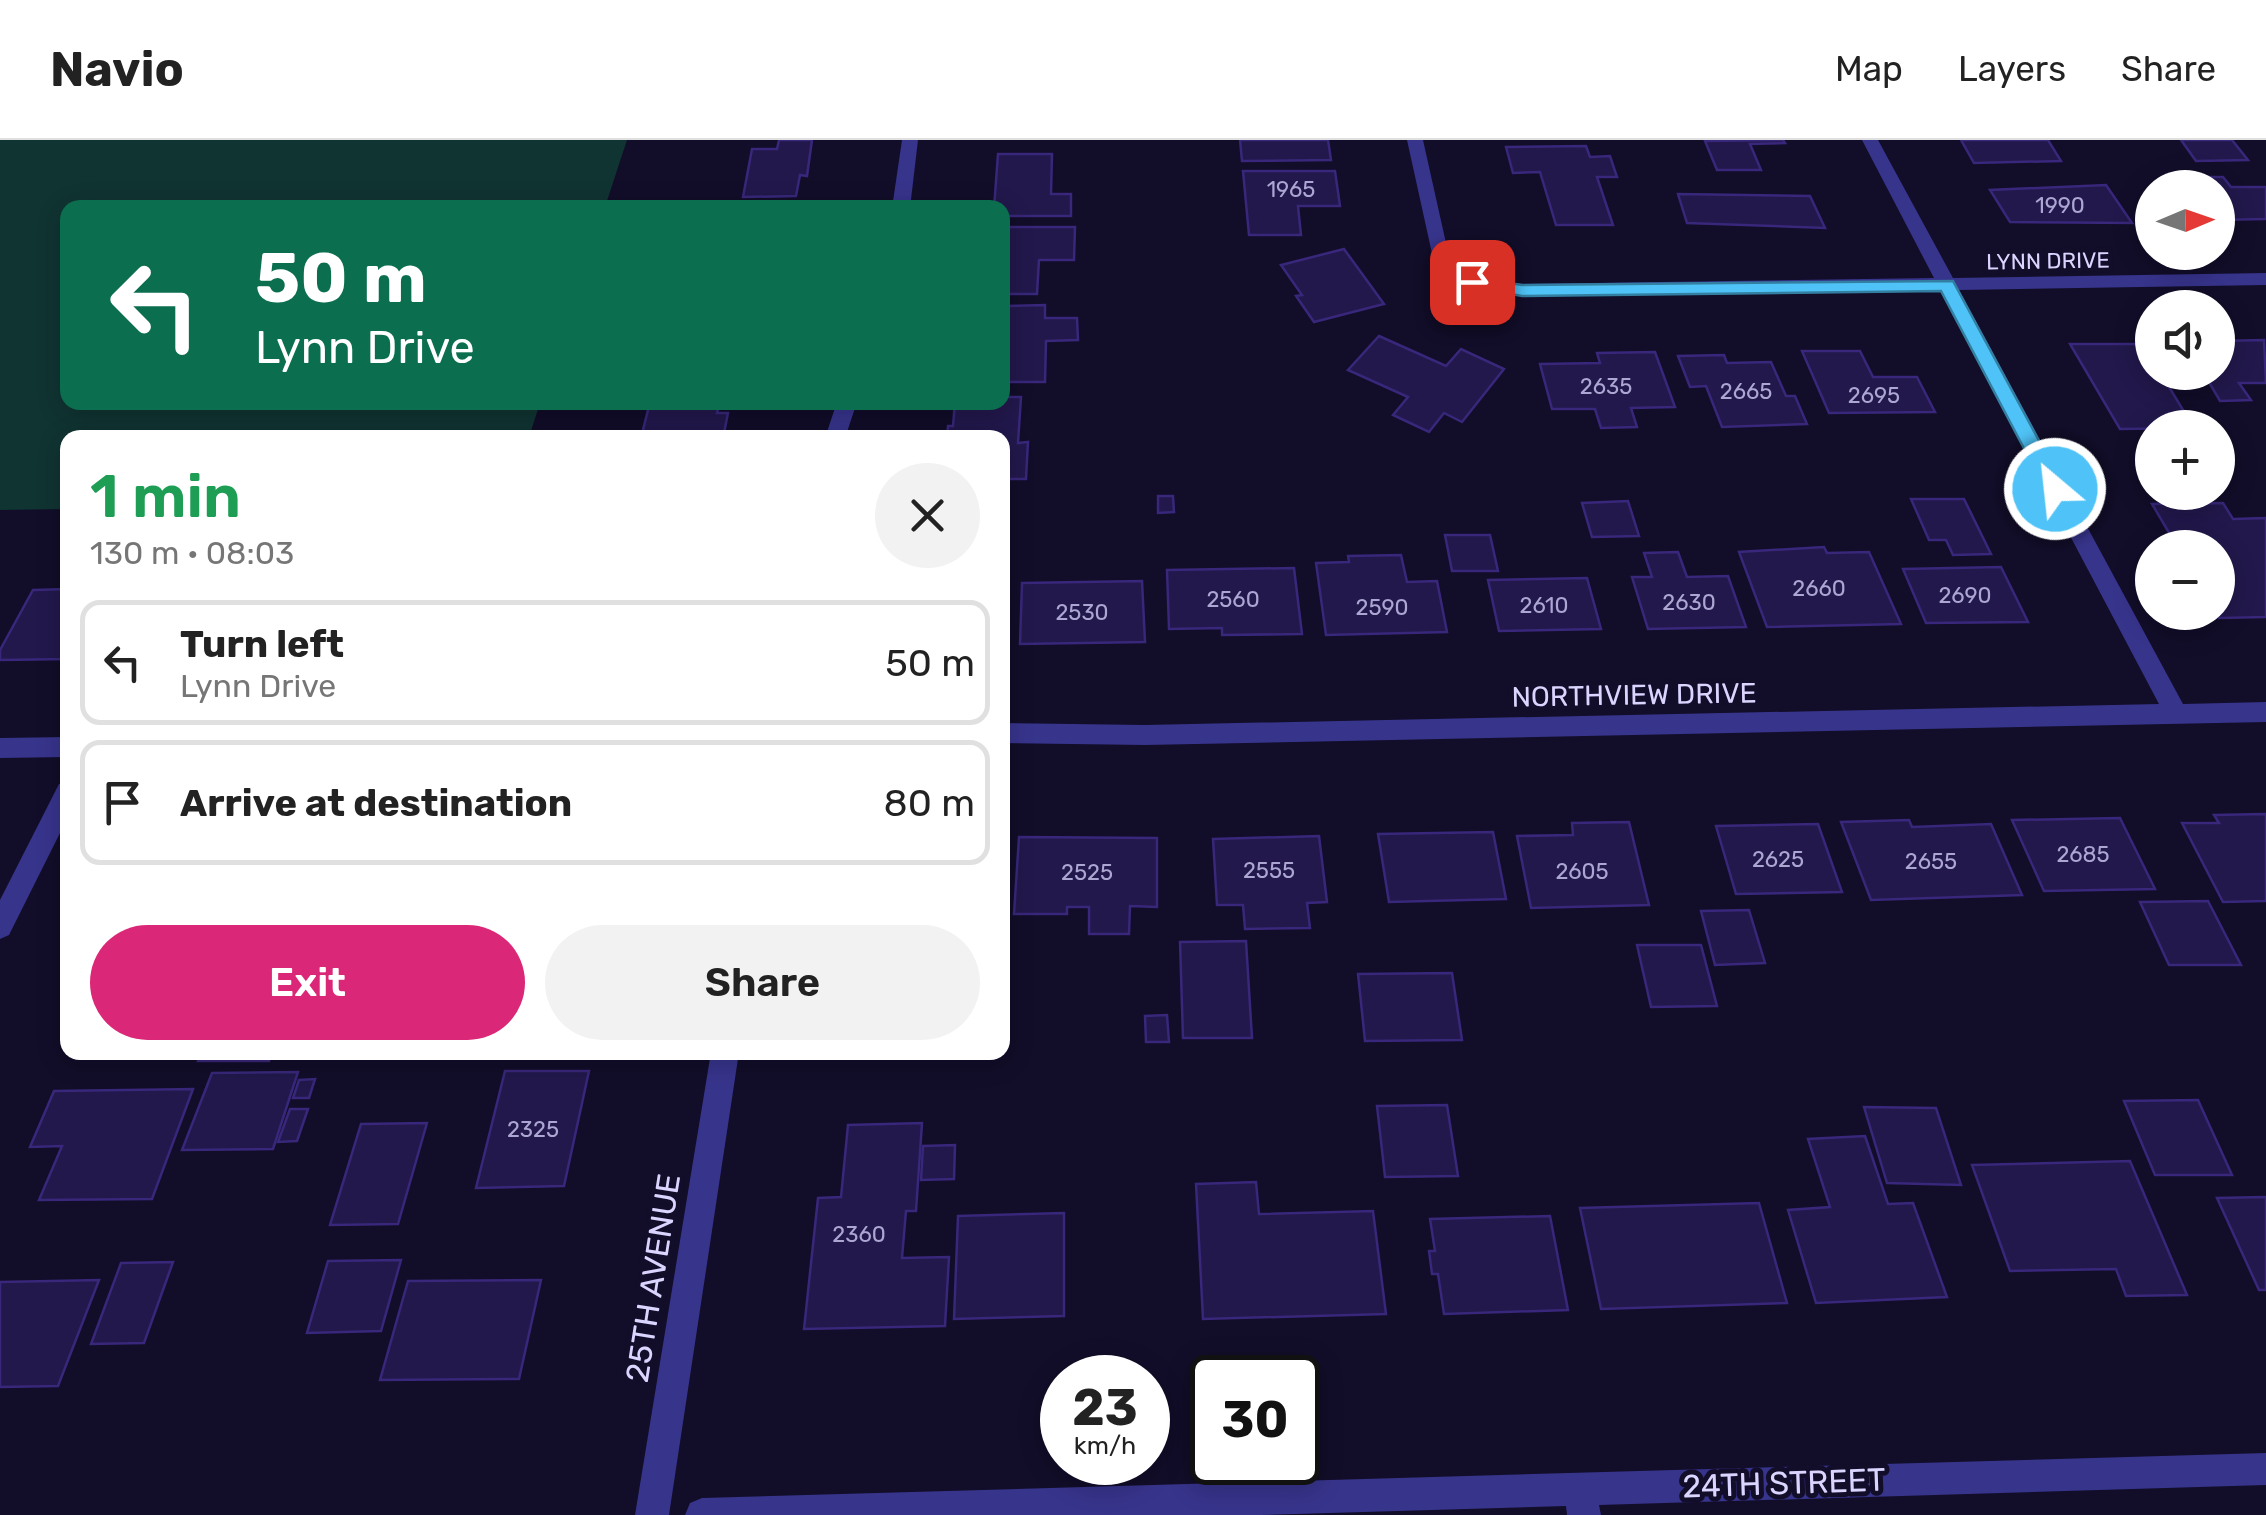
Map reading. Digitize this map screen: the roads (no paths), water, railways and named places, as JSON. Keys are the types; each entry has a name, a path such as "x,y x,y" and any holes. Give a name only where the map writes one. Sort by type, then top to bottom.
{"street":[{"path":"902,200 910,140"},
{"name":"LYNN DRIVE","path":"1414,140 1439,254 1472,282 1522,290 2266,279"},
{"path":"1870,140 2176,714"},
{"name":"NORTHVIEW DRIVE","path":"1010,733 1145,735 2266,712"},
{"path":"0,748 60,747"},
{"path":"0,927 60,808"},
{"name":"25TH AVENUE","path":"652,1515 724,1060"},
{"name":"24TH STREET","path":"702,1515 1582,1502 2266,1470"}]}
